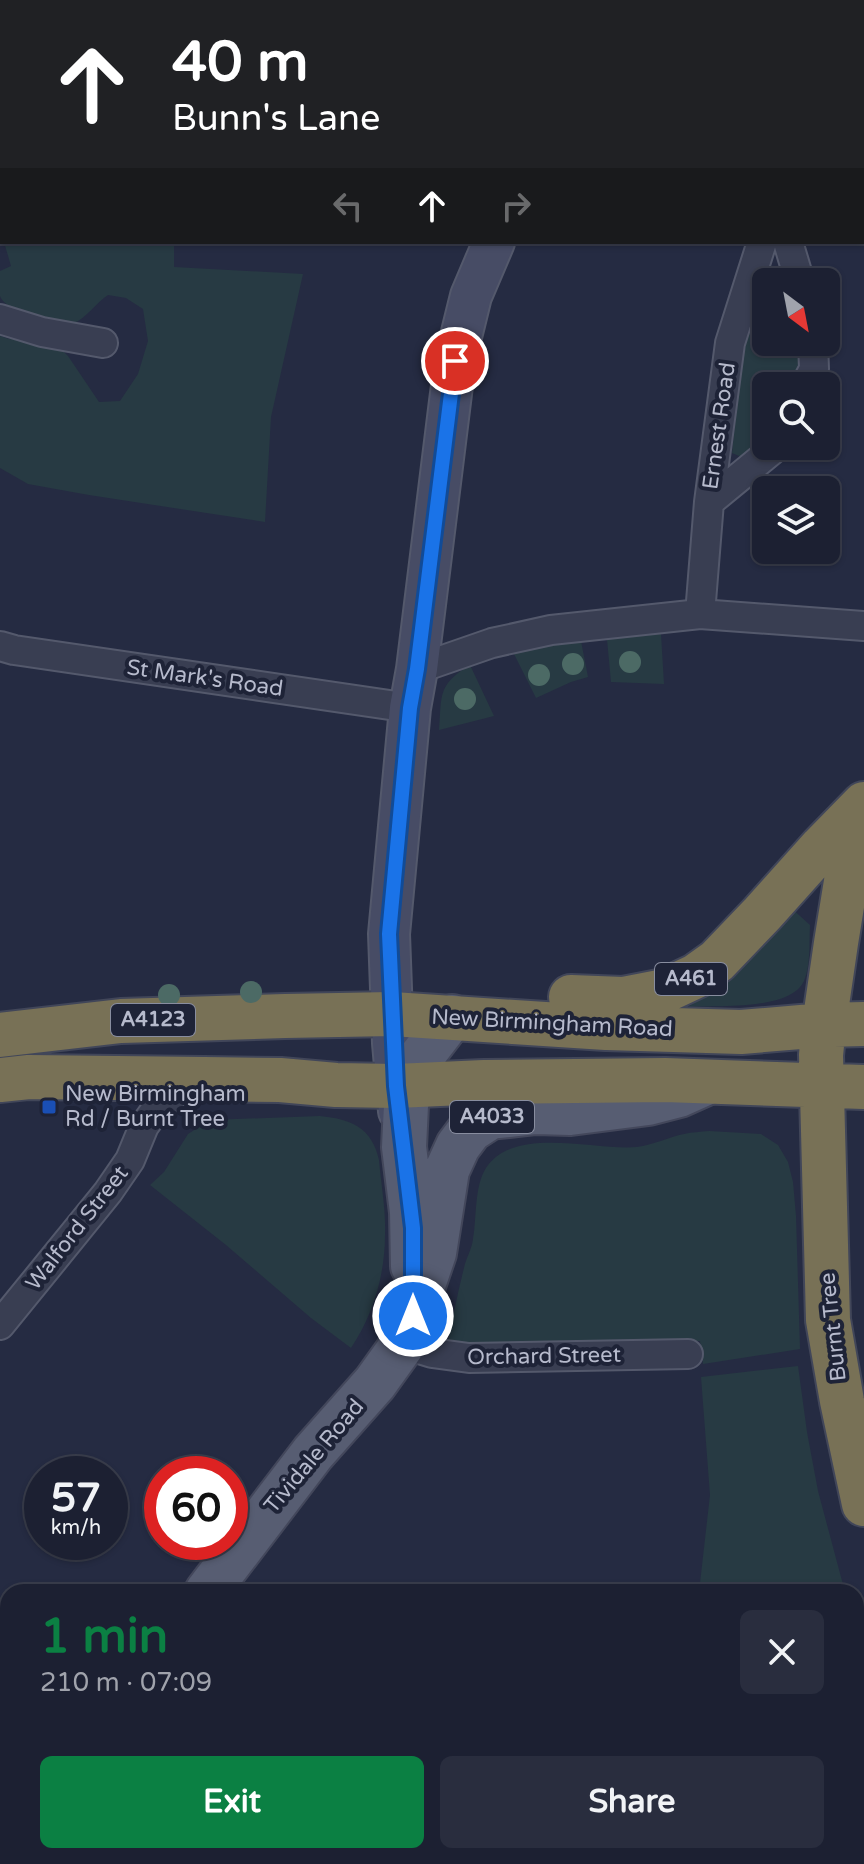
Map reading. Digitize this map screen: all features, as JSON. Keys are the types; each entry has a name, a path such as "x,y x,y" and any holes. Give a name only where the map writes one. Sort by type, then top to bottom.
{"highway":[{"name":"A461","path":"452,1017 496,999 555,996 623,999 664,991 696,976 726,951 864,804"},
{"path":"826,1195 850,1054 836,943 849,863 864,837"},
{"name":"New Birmingham Road","path":"0,1035 121,1021 306,1017 459,1084 665,1080 719,1082 850,1054"},
{"name":"New Birmingham Road","path":"0,1080 29,1077 280,1080 336,1085 401,1060 452,1017 606,1028 741,1032 850,1054"},
{"path":"719,1082 774,1099 812,1127 826,1195"},
{"name":"Burnt Tree","path":"826,1195 828,1320 864,1504"}],"main road":[{"path":"401,1060 406,1105 404,1147 413,1228 408,1330"},
{"name":"Tividale Road","path":"213,1584 313,1453 375,1383 408,1330 437,1241 447,1170 458,1146 470,1130 490,1117 536,1112 570,1113 648,1103 719,1082"},
{"path":"336,1085 373,1099 385,1113 404,1147"}],"street":[{"path":"401,1060 389,934 410,708 455,361 471,296 493,244"},
{"name":"Ernest Road","path":"700,614 709,502 730,343 761,244"},
{"path":"789,244 796,268"},
{"path":"0,319 42,332 103,343"},
{"path":"709,502 760,460"},
{"path":"417,669 492,643 551,630 700,614 864,626"},
{"name":"St Mark's Road","path":"0,646 410,708"},
{"path":"306,1017 360,993 389,953"},
{"path":"389,953 416,996 432,1011 452,1017"},
{"path":"101,1079 130,1099 139,1111 144,1126"},
{"name":"Walford Street","path":"0,1325 108,1192 130,1160 144,1126 157,1108 171,1096 204,1079"},
{"name":"Orchard Street","path":"408,1330 432,1353 469,1358 688,1354"}],"shaded area":[{"path":"5,244 174,244 174,267 303,274 271,417 265,522 28,484 0,468 0,336 57,345 99,402 120,401 138,374 148,341 143,309 126,298 108,295 78,321 67,324 33,317 11,307 0,296 0,271 11,266"},
{"path":"752,319 752,356 799,356 796,372 752,372 752,451 744,458 732,453"},
{"path":"661,634 664,684 611,682 607,639"},
{"path":"548,641 581,641 588,677 536,698 512,650"},
{"path":"470,665 494,716 439,730 446,685"},
{"path":"789,906 810,925 808,968 804,981 796,991 769,1002 688,1007 726,980"},
{"path":"320,1116 350,1123 365,1132 379,1160 385,1226 383,1265 371,1308 351,1348 150,1185 164,1172 188,1134 210,1120"},
{"path":"709,1131 761,1134 778,1145 788,1162 796,1216 800,1349 703,1364 700,1341 472,1350 447,1346 472,1243 479,1184 486,1168 499,1155 516,1147 535,1144 637,1147 684,1134"},
{"path":"798,1366 818,1491 843,1584 700,1584 710,1495 701,1377"}],"place":[{"name":"New Birmingham Rd / Burnt Tree","path":"49,1107"}],"route":[{"path":"413,1316 413,1228 396,1086 389,934 410,708 455,361"}]}
